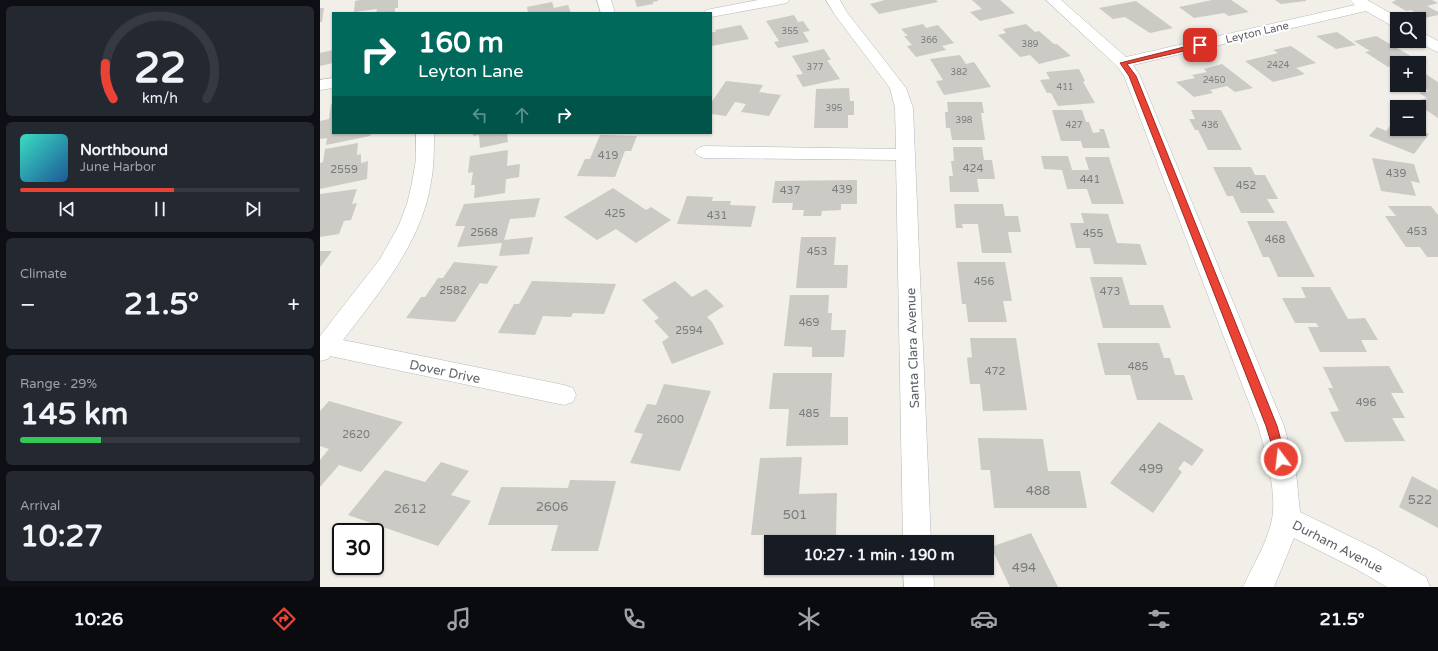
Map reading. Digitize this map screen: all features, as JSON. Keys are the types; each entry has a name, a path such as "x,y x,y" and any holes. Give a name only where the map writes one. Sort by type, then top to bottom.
{"street":[{"path":"604,0 608,12"},
{"path":"712,13 782,0"},
{"name":"Santa Clara Avenue","path":"834,0 840,12 898,88 904,108 917,535"},
{"name":"Durham Avenue","path":"1053,0 1123,63 1132,76 1271,426 1284,470 1287,497 1286,519 1416,587"},
{"path":"1362,3 1390,19"},
{"name":"Leyton Lane","path":"1123,63 1362,3"},
{"path":"1426,40 1438,47"},
{"path":"320,85 332,83"},
{"name":"Dover Drive","path":"426,134 426,157 423,184 417,206 402,239 381,274 323,349 564,396"},
{"path":"704,152 906,155"},
{"path":"1258,587 1279,546 1286,519"},
{"path":"918,575 919,587"}],"building":[{"path":"398,0 398,8 395,8 395,12 376,12 377,9 354,12 355,1"},
{"path":"635,0 658,1 653,2 653,4 637,7"},
{"path":"885,0 936,0 938,2 879,14 870,4"},
{"path":"972,0 1000,0 1015,13 980,21 970,12 982,9"},
{"path":"1212,0 1231,0 1249,12 1229,16 1224,13 1194,18 1179,7"},
{"path":"1275,0 1306,0 1306,1 1281,4"},
{"path":"1394,0 1432,0 1438,3 1427,6 1438,12 1438,15 1426,18 1426,12 1414,12 1411,10 1406,11 1391,2 1396,1"},
{"path":"1136,1 1173,28 1150,33 1125,17 1113,19 1099,8"},
{"path":"552,2 554,8 568,5 571,12 528,12 527,7"},
{"path":"320,8 324,8 322,22 320,22"},
{"path":"794,15 798,22 803,21 810,31 803,32 809,42 778,48 774,42 779,41 766,21"},
{"path":"923,24 926,28 938,25 954,43 942,46 946,50 916,57 907,46 912,45 904,36 908,36 901,29"},
{"path":"1026,24 1035,32 1039,31 1071,56 1039,64 1030,55 1020,57 998,35 1006,33 1003,29"},
{"path":"741,25 749,39 712,46 712,32 716,32 715,30"},
{"path":"1337,32 1356,45 1336,49 1316,36"},
{"path":"1376,36 1390,44 1390,48 1397,48 1411,56 1390,56 1390,66 1388,67 1365,52 1370,51 1354,41"},
{"path":"1291,46 1316,63 1296,68 1305,74 1273,82 1245,61 1278,53 1273,50"},
{"path":"824,49 831,60 827,60 840,79 803,87 796,75 803,74 792,56"},
{"path":"332,50 332,63 320,66 320,53"},
{"path":"960,55 966,64 974,62 991,87 944,95 936,81 943,80 930,59"},
{"path":"1222,64 1253,88 1235,92 1227,86 1210,90 1213,93 1194,97 1176,82 1195,78 1192,75 1207,72 1204,69"},
{"path":"1079,69 1085,81 1083,82 1095,103 1058,106 1051,93 1047,93 1040,80 1050,79 1046,72"},
{"path":"1426,74 1438,82 1438,118 1426,110 1426,100 1420,100 1427,98 1419,93 1429,91 1426,89"},
{"path":"726,81 763,85 759,92 781,95 769,116 741,112 746,104 735,102 726,116 712,114 712,102"},
{"path":"849,88 850,101 854,101 854,115 848,115 848,128 814,128 816,89"},
{"path":"947,102 982,102 984,113 981,113 985,140 952,140 950,128 946,128 945,112 948,112"},
{"path":"332,104 332,134 371,134 370,136 326,145 327,138 320,139 320,121 329,119"},
{"path":"1052,110 1082,110 1086,122 1089,122 1093,133 1100,132 1099,129 1104,129 1110,148 1083,148 1081,141 1061,141"},
{"path":"1191,110 1221,110 1242,150 1208,150 1198,130 1195,130 1189,119 1195,119"},
{"path":"1390,126 1390,136 1426,136 1426,133 1429,134 1414,154 1369,136 1377,127 1386,131"},
{"path":"473,134 507,134 508,142 480,148 479,135 473,136"},
{"path":"600,135 637,136 631,151 625,151 615,177 577,176 585,159 590,159"},
{"path":"358,143 357,155 361,154 361,163 368,161 367,179 320,189 320,163 323,162 325,149"},
{"path":"953,147 982,147 984,160 992,160 995,179 977,179 979,192 950,192 949,176 953,176 951,161 954,161"},
{"path":"508,150 507,166 520,164 519,177 506,179 505,193 474,198 475,185 471,185 473,172 468,173 470,156"},
{"path":"1041,156 1068,156 1072,170 1089,170 1085,157 1109,157 1124,204 1092,204 1087,189 1067,189 1062,170 1044,169"},
{"path":"1372,158 1414,164 1420,183 1411,181 1416,196 1381,191"},
{"path":"1213,167 1251,167 1255,175 1265,175 1278,199 1267,199 1275,213 1241,213 1233,196 1227,196"},
{"path":"857,180 857,204 841,204 841,210 822,211 821,216 803,216 804,210 792,210 793,203 772,203 775,181"},
{"path":"613,188 646,210 651,207 671,220 636,243 616,229 597,240 564,217"},
{"path":"357,189 352,204 357,203 351,220 344,221 339,234 320,237 320,194"},
{"path":"687,196 713,197 712,201 731,201 730,205 756,206 751,227 677,224"},
{"path":"540,198 535,217 510,219 504,240 533,237 529,254 499,256 502,243 457,247 465,226 455,226 464,204"},
{"path":"954,204 1003,204 1005,216 1018,216 1021,232 1008,232 1012,253 982,253 978,224 962,224 963,228 956,228"},
{"path":"1388,206 1431,206 1438,215 1438,257 1427,257 1420,247 1406,247 1385,216 1396,216"},
{"path":"1081,213 1108,214 1117,243 1140,244 1147,265 1094,264 1090,248 1076,248 1070,223 1084,223"},
{"path":"1247,221 1286,221 1315,277 1278,277 1269,257 1263,257"},
{"path":"801,237 836,237 834,265 848,265 847,288 796,288"},
{"path":"320,251 332,251 320,267"},
{"path":"454,262 498,266 487,284 480,283 455,322 406,318 421,297 425,297 438,278 443,278"},
{"path":"957,262 1005,262 1012,301 1003,301 1007,322 968,322 966,304 962,304"},
{"path":"1090,277 1122,277 1130,305 1163,305 1171,328 1103,328"},
{"path":"532,281 616,284 604,314 573,313 571,317 543,316 535,335 498,333 514,304 519,304"},
{"path":"675,281 692,297 706,289 724,306 707,317 712,322 724,344 672,364 662,342 669,337 654,321 659,318 642,300"},
{"path":"1301,287 1330,287 1348,319 1365,318 1378,340 1361,340 1367,352 1320,352 1308,327 1319,327 1316,323 1295,323 1282,298 1306,298"},
{"path":"790,295 829,295 828,313 832,313 831,330 846,330 844,357 812,357 812,347 784,346"},
{"path":"970,338 1016,338 1027,410 983,411 980,384 970,384 967,358 972,357"},
{"path":"1097,343 1159,343 1164,358 1170,358 1175,375 1184,375 1193,400 1137,400 1130,375 1105,375"},
{"path":"1389,366 1404,393 1391,393 1405,418 1392,418 1405,441 1345,442 1330,412 1339,411 1328,388 1333,388 1323,367"},
{"path":"773,373 832,373 830,417 848,417 848,445 786,446 789,409 769,409"},
{"path":"664,384 711,391 680,471 630,463 643,434 634,432 647,404 656,405"},
{"path":"329,401 403,422 361,472 339,465 320,487 320,460 329,449 320,446 320,411"},
{"path":"1159,422 1204,450 1192,466 1184,461 1178,469 1182,472 1153,513 1110,483"},
{"path":"978,438 1043,439 1048,471 1080,471 1087,508 994,508 990,470 981,470"},
{"path":"802,457 799,494 837,493 836,535 751,535 760,458"},
{"path":"441,462 469,471 451,495 471,501 438,546 384,527 384,523 371,523 348,515 385,470 425,482"},
{"path":"1412,476 1438,490 1438,528 1399,507"},
{"path":"570,480 616,481 598,551 551,551 558,525 488,525 501,487 568,488"},
{"path":"1031,533 1058,587 1010,587 994,553 994,546"}],"route":[{"path":"1200,45 1123,63 1132,76 1271,426 1281,459"}]}
